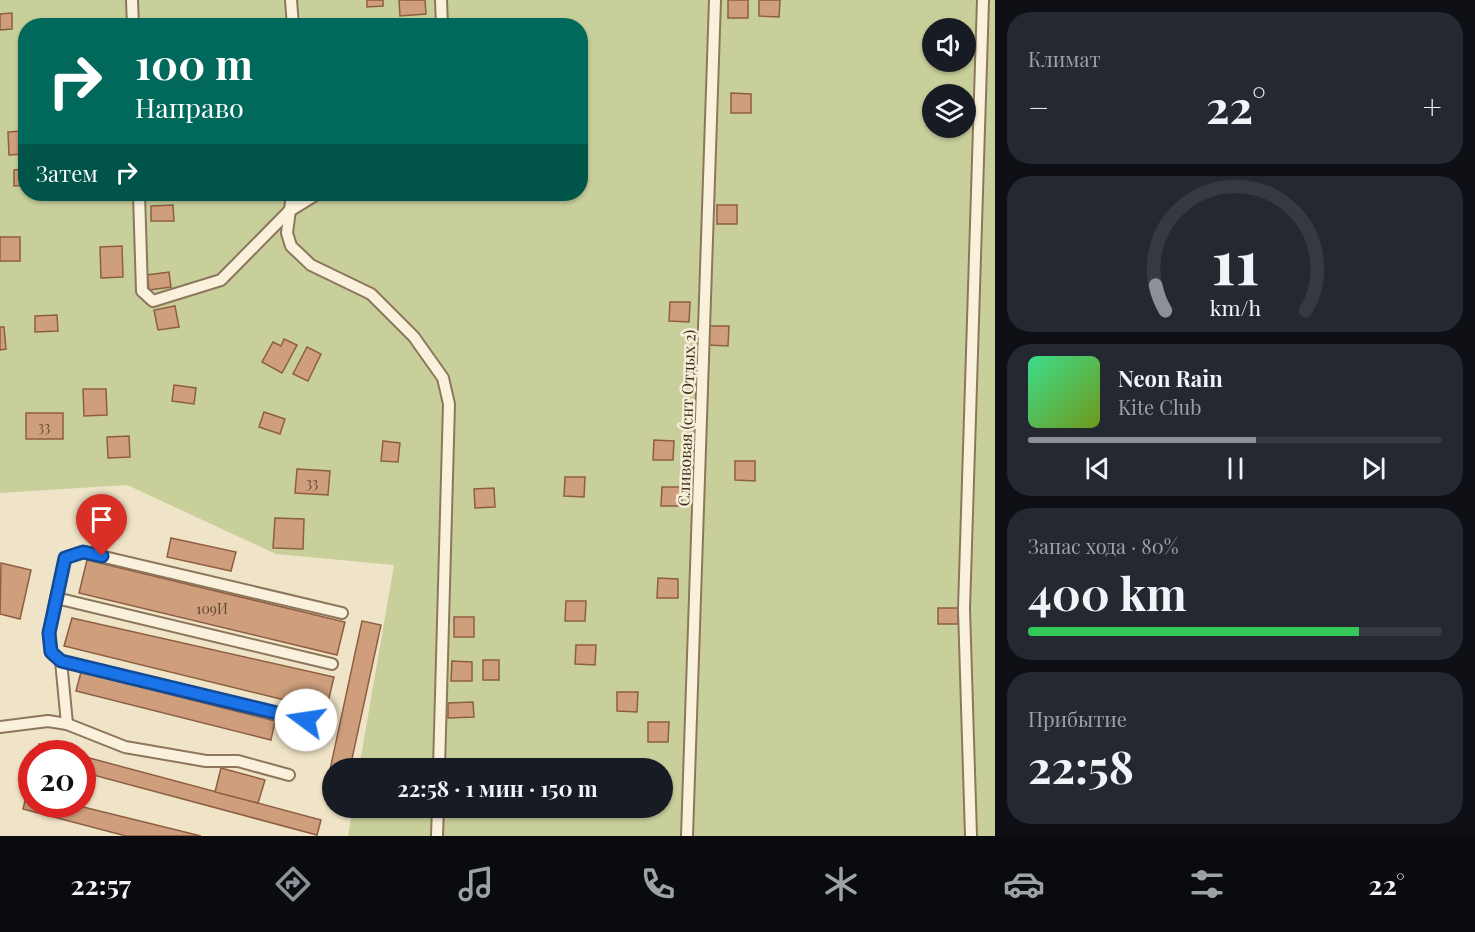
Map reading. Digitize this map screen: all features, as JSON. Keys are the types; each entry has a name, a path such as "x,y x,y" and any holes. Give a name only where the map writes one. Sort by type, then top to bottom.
{"lane":[{"path":"132,0 133,18"},
{"path":"291,0 292,18"},
{"path":"441,0 442,18"},
{"name":"Сливовая (снт Отдых 2)","path":"687,836 715,0"},
{"path":"971,836 964,609 983,0"},
{"path":"139,201 142,291 153,301 220,280 288,212 306,201"},
{"path":"290,201 287,233 291,246 311,265 371,294 414,337 443,378 449,404 439,758"},
{"path":"306,720 61,661 51,652 49,633 65,558 83,552 342,612"},
{"path":"56,598 332,664"},
{"path":"61,661 67,724"},
{"path":"0,726 48,721 67,724 125,747 206,761 238,761 289,775"},
{"path":"437,836 438,818"}],"green space":[{"path":"0,0 995,0 995,836 348,836 351,818 673,818 673,758 361,758 394,565 276,554 127,485 0,493"}],"building":[{"path":"367,0 383,0 383,6 367,7"},
{"path":"399,0 425,0 426,14 400,16"},
{"path":"728,0 748,0 748,18 728,18"},
{"path":"759,0 780,0 779,17 759,16"},
{"path":"12,13 12,29 0,30 0,14"},
{"path":"731,93 751,94 751,113 731,113"},
{"path":"18,131 18,154 9,155 8,132"},
{"path":"14,170 18,170 18,186 14,186"},
{"path":"173,205 174,221 151,221 151,206"},
{"path":"717,205 737,205 737,224 717,224"},
{"path":"0,237 20,237 20,261 0,261"},
{"path":"122,246 123,277 101,278 100,247"},
{"path":"169,272 171,287 149,290 147,275"},
{"path":"670,302 690,302 689,322 669,321"},
{"path":"175,306 179,327 158,330 154,310"},
{"path":"57,315 58,331 35,332 35,316"},
{"path":"709,326 729,326 728,346 708,345"},
{"path":"0,327 4,327 6,349 0,350"},
{"path":"284,339 297,345 282,373 262,362 273,342 281,346"},
{"path":"307,347 321,354 308,381 293,374"},
{"path":"174,385 196,388 194,404 172,401"},
{"path":"83,389 106,389 107,415 84,416"},
{"path":"264,412 285,419 280,434 259,427"},
{"path":"26,413 63,413 63,439 26,439"},
{"path":"129,436 130,457 108,458 107,437"},
{"path":"654,440 674,441 673,460 653,460"},
{"path":"383,441 400,443 398,462 381,461"},
{"path":"735,461 755,461 755,481 735,480"},
{"path":"297,469 330,471 328,495 295,493"},
{"path":"565,477 585,477 584,497 564,496"},
{"path":"662,487 682,487 682,506 661,506"},
{"path":"494,488 495,507 475,508 474,489"},
{"path":"275,518 304,519 303,549 273,548"},
{"path":"171,538 236,552 231,571 167,557"},
{"path":"87,560 345,622 337,655 79,593"},
{"path":"1,563 31,570 20,619 0,614"},
{"path":"658,578 678,579 678,598 657,598"},
{"path":"566,601 586,601 585,621 565,621"},
{"path":"938,608 958,608 958,624 938,624"},
{"path":"454,617 474,617 474,637 454,637"},
{"path":"72,618 334,677 326,710 64,646"},
{"path":"362,621 381,625 352,758 333,758"},
{"path":"576,645 596,645 595,665 575,664"},
{"path":"483,660 499,660 499,680 483,680"},
{"path":"452,661 472,662 472,681 451,681"},
{"path":"81,672 275,721 271,740 76,691"},
{"path":"617,692 638,692 637,712 617,711"},
{"path":"473,702 474,717 448,718 448,703"},
{"path":"648,722 669,722 668,742 648,742"},
{"path":"96,760 321,820 317,835 96,776"},
{"path":"221,768 265,780 258,803 215,792"},
{"path":"96,810 201,836 126,836 57,818 96,818"}],"route":[{"path":"102,556 83,552 65,558 49,633 51,652 61,661 306,720"}]}
